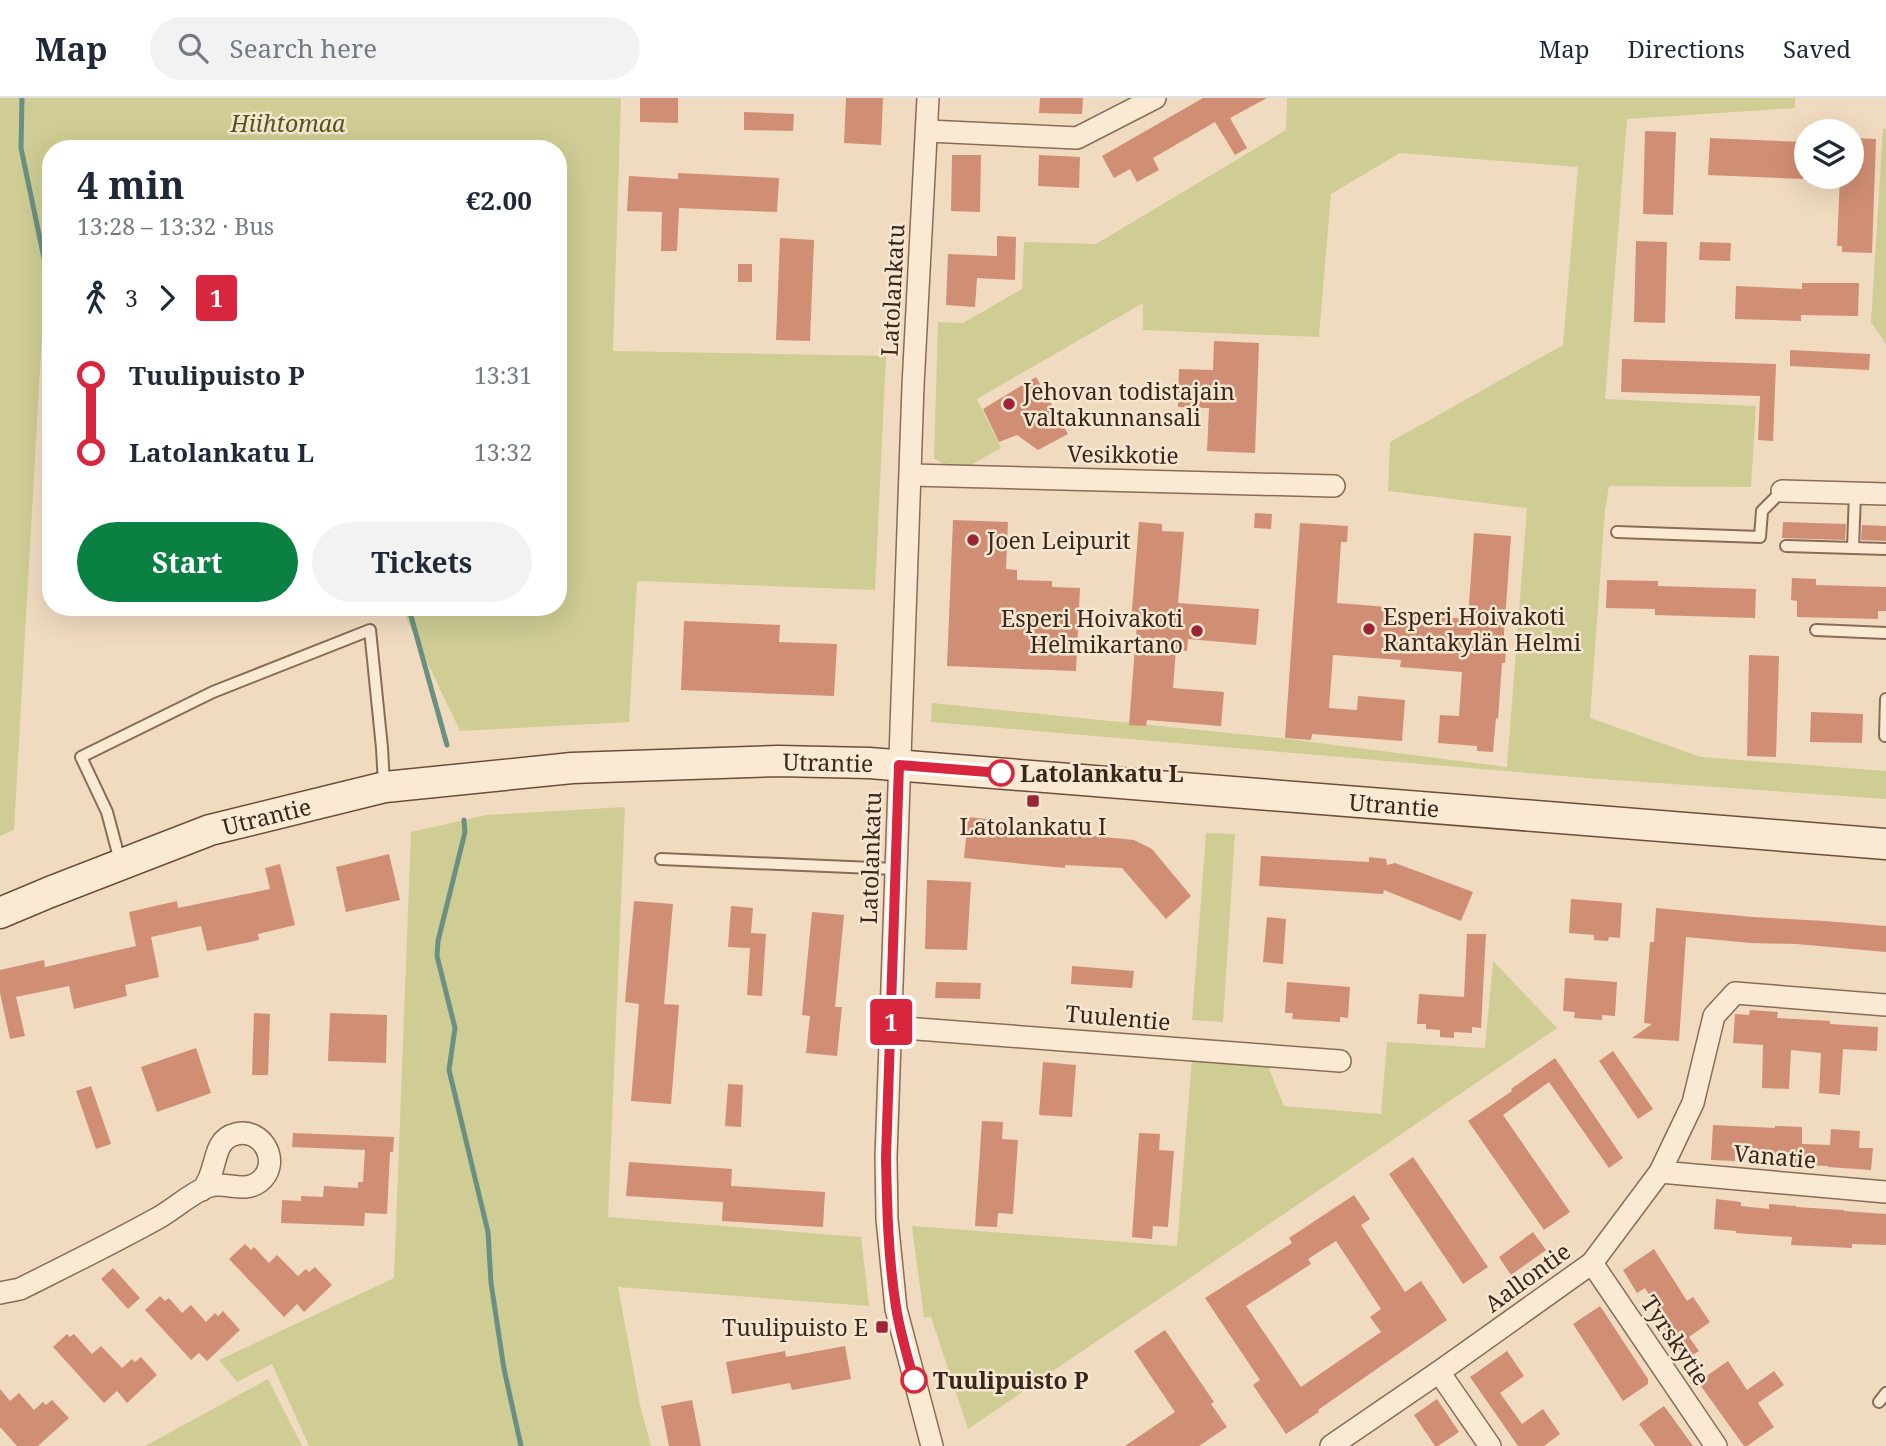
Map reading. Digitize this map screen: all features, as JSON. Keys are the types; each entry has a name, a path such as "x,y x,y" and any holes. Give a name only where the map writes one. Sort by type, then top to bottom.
{"main road":[{"name":"Utrantie","path":"0,913 50,891 211,830 384,787 572,768 778,761 899,765 1886,844"}],"street":[{"name":"Latolankatu","path":"929,98 913,386 886,1157 887,1219 896,1309 932,1446"},
{"path":"928,131 1077,138 1155,98"},
{"name":"Vesikkotie","path":"911,475 1334,486"},
{"path":"1782,491 1886,494"},
{"name":"Aallontie","path":"1331,1446 1592,1263 1660,1172 1693,1103 1714,1016 1735,993 1886,1005"},
{"name":"Tuulentie","path":"891,1027 1340,1061"},
{"path":"0,1293 20,1289 159,1217 202,1190 208,1186 253,1186 260,1182 269,1168 270,1159 264,1143 248,1133 230,1136 222,1142 212,1176 202,1190"},
{"path":"216,1159 217,1169 222,1177 236,1186"},
{"name":"Vanatie","path":"1660,1172 1886,1192"},
{"name":"Tyrskytie","path":"1592,1263 1716,1446"},
{"path":"1439,1372 1490,1446"}],"lane":[{"path":"1617,531 1760,537 1762,511 1782,491"},
{"path":"1853,548 1854,493"},
{"path":"1786,546 1886,550"},
{"path":"121,864 107,811 81,757 213,692 370,630 384,787"},
{"path":"1816,630 1886,633"},
{"path":"1885,736 1886,699"},
{"path":"660,859 896,869"}],"green space":[{"name":"Hiihtomaa","path":"0,98 621,98 613,351 886,356 875,590 637,581 629,722 460,731 405,616 567,616 567,140 42,140 42,334 14,830 0,836"},
{"path":"1287,98 1795,98 1795,108 1627,119 1605,399 1756,406 1751,487 1609,486 1590,718 1701,757 1886,771 1886,799 1586,778 931,722 932,703 1280,738 1507,767 1527,508 1388,491 1390,442 1563,345 1578,167 1400,153 1331,194 1319,337 1143,330 1143,303 977,399 1001,448 965,468 952,470 934,458 938,322 963,323 1022,289 1024,242 1096,244 1286,130"},
{"path":"1883,129 1886,129 1886,344 1871,322"},
{"path":"625,807 608,1217 861,1237 869,1306 618,1287 640,1405 651,1446 309,1446 272,1364 237,1382 219,1360 394,1278 411,832 487,815"},
{"path":"1206,833 1235,834 1223,1022 1192,1020"},
{"path":"1493,961 1557,1028 968,1429 931,1317 924,1317 912,1226 1177,1246 1192,1058 1267,1064 1284,1106 1381,1114 1387,1042 1485,1048"},
{"path":"268,1379 302,1446 145,1446"}],"building":[{"path":"640,98 678,98 678,123 640,122"},
{"path":"846,98 883,98 881,145 844,143"},
{"path":"1040,98 1083,98 1082,114 1039,113"},
{"path":"1203,98 1267,98 1230,118 1247,148 1235,155 1215,122 1153,158 1159,170 1137,182 1130,169 1114,178 1102,156"},
{"path":"744,112 794,114 793,131 744,130"},
{"path":"1645,131 1676,132 1673,215 1643,214"},
{"path":"1710,138 1794,142 1794,179 1708,175"},
{"path":"1864,138 1876,139 1872,253 1842,252 1842,246 1837,246 1839,189 1864,189"},
{"path":"952,155 981,155 980,212 951,211"},
{"path":"1039,155 1080,157 1079,188 1038,186"},
{"path":"678,173 779,178 777,212 679,208 677,251 661,251 662,212 627,211 629,176 678,179"},
{"path":"997,236 1016,237 1015,280 977,278 975,307 946,305 948,254 997,256"},
{"path":"780,238 814,240 810,341 776,340"},
{"path":"1636,241 1667,242 1665,323 1634,322"},
{"path":"1700,242 1731,243 1730,261 1699,260"},
{"path":"738,264 752,264 752,282 738,282"},
{"path":"1802,283 1859,283 1858,316 1801,315 1801,321 1735,319 1736,286 1802,289"},
{"path":"1214,341 1259,343 1255,453 1207,451 1209,408 1178,407 1179,369 1213,370"},
{"path":"1790,350 1870,354 1869,370 1790,366"},
{"path":"1622,359 1776,364 1773,441 1758,440 1760,396 1621,392"},
{"path":"1036,377 1068,434 1038,450 1017,435 999,442 983,409"},
{"path":"1255,513 1272,514 1271,529 1254,528"},
{"path":"953,520 1008,522 1006,569 1017,570 1017,580 1052,581 1052,587 1080,588 1076,671 947,666"},
{"name":"Esperi Hoivakoti Helmikartano","path":"1139,522 1162,524 1162,531 1184,532 1178,603 1259,609 1256,645 1188,639 1187,651 1176,650 1173,688 1224,692 1221,726 1147,720 1146,726 1129,725 1137,622 1131,622"},
{"path":"1783,522 1846,524 1845,540 1782,538"},
{"name":"Esperi Hoivakoti Rantakylän Helmi","path":"1300,523 1348,526 1347,542 1341,542 1337,603 1388,607 1388,613 1468,619 1474,533 1511,536 1503,648 1506,649 1505,663 1502,663 1493,752 1477,751 1477,746 1438,743 1440,715 1459,716 1462,672 1400,667 1401,660 1333,655 1329,708 1357,710 1358,696 1405,700 1402,741 1312,734 1311,740 1285,738"},
{"path":"1862,525 1886,526 1886,541 1861,540"},
{"path":"1792,578 1816,579 1816,585 1886,587 1886,611 1878,611 1878,619 1797,617 1797,601 1791,600"},
{"path":"1607,580 1658,581 1658,586 1756,589 1755,618 1655,615 1655,609 1606,608"},
{"path":"684,621 780,625 779,642 837,644 834,696 681,690"},
{"path":"1749,655 1779,656 1776,757 1747,756"},
{"path":"1811,712 1863,714 1862,743 1810,742"},
{"path":"968,817 995,820 994,826 1134,840 1152,849 1191,896 1166,919 1122,868 1065,865 1065,868 964,858"},
{"path":"389,854 400,900 346,912 336,867"},
{"path":"1261,856 1369,862 1369,857 1386,859 1387,865 1395,863 1473,892 1461,921 1384,890 1383,894 1259,886"},
{"path":"280,864 295,925 258,934 259,940 207,951 201,926 151,937 159,977 125,985 127,996 74,1009 69,986 16,997 25,1036 10,1039 0,993 0,970 44,960 45,967 136,946 129,912 177,901 178,908 270,889 265,868"},
{"path":"927,880 971,882 967,950 925,949"},
{"path":"1571,899 1622,903 1620,938 1594,940 1594,935 1569,933"},
{"path":"634,901 673,904 664,1004 679,1005 671,1104 631,1101 639,1004 625,1002"},
{"path":"731,906 753,908 751,933 766,934 762,996 747,995 750,948 728,947"},
{"path":"1656,908 1886,926 1886,952 1686,937 1679,1041 1632,1038 1652,1024 1644,1023 1650,942 1654,942"},
{"path":"812,912 844,915 835,1007 842,1007 837,1056 806,1053 810,1016 802,1015"},
{"path":"1267,917 1286,919 1283,964 1263,962"},
{"path":"1467,934 1486,934 1481,1028 1472,1027 1472,1033 1454,1032 1454,1038 1440,1037 1440,1030 1426,1029 1426,1024 1417,1024 1419,994 1464,997"},
{"path":"1072,966 1134,971 1132,988 1071,984"},
{"path":"1565,978 1617,982 1615,1016 1602,1015 1602,1020 1574,1018 1575,1012 1563,1011"},
{"path":"936,982 981,983 980,999 935,998"},
{"path":"1287,982 1350,987 1348,1018 1340,1017 1340,1022 1292,1019 1293,1013 1285,1013"},
{"path":"1750,1010 1778,1012 1777,1018 1878,1027 1877,1051 1843,1049 1840,1095 1819,1093 1821,1053 1791,1050 1789,1089 1762,1088 1763,1045 1733,1043 1735,1014 1749,1015"},
{"path":"254,1013 270,1014 268,1075 252,1075"},
{"path":"330,1013 387,1015 386,1063 328,1061"},
{"path":"196,1048 211,1093 157,1112 141,1067"},
{"path":"1613,1051 1653,1109 1638,1119 1599,1061"},
{"path":"1555,1058 1623,1158 1609,1168 1549,1082 1503,1115 1570,1212 1544,1230 1468,1121"},
{"path":"1043,1062 1076,1065 1072,1117 1039,1115"},
{"path":"728,1084 743,1085 741,1127 725,1126"},
{"path":"91,1086 111,1144 96,1149 76,1091"},
{"path":"982,1121 1003,1122 1002,1139 1018,1140 1013,1214 998,1213 997,1227 975,1226"},
{"path":"1713,1125 1802,1127 1802,1144 1830,1145 1831,1129 1860,1131 1859,1148 1873,1148 1871,1170 1773,1164 1774,1152 1735,1150 1735,1161 1711,1160"},
{"path":"293,1133 394,1137 393,1152 390,1152 387,1214 365,1213 364,1226 281,1223 282,1200 301,1201 301,1196 323,1197 324,1186 358,1188 358,1182 363,1182 365,1150 292,1147"},
{"path":"1139,1133 1160,1134 1159,1150 1174,1151 1168,1227 1153,1226 1152,1239 1132,1237"},
{"path":"1413,1157 1488,1267 1463,1284 1389,1174"},
{"path":"629,1162 732,1169 731,1186 825,1192 823,1227 722,1221 723,1202 626,1196"},
{"path":"1354,1195 1370,1219 1361,1225 1405,1292 1421,1281 1447,1320 1286,1434 1253,1385 1260,1380 1205,1298 1292,1243 1289,1238","holes":["1336,1241 1381,1309 1370,1317 1381,1332 1301,1387 1246,1306 1311,1264 1308,1259"]},
{"path":"1716,1199 1741,1202 1741,1206 1769,1209 1769,1204 1886,1214 1886,1245 1852,1244 1852,1248 1791,1245 1792,1237 1714,1229"},
{"path":"1533,1232 1546,1250 1511,1275 1499,1257"},
{"path":"245,1244 251,1250 254,1247 269,1263 277,1255 298,1276 306,1269 309,1272 315,1267 332,1285 304,1312 297,1304 284,1317 229,1259"},
{"path":"1654,1249 1687,1301 1693,1297 1710,1322 1689,1337 1699,1351 1686,1359 1659,1321 1664,1318 1645,1288 1637,1293 1623,1270"},
{"path":"113,1268 140,1298 128,1309 101,1279"},
{"path":"160,1296 165,1301 169,1298 182,1313 191,1305 206,1322 215,1313 218,1316 223,1311 240,1330 207,1361 199,1353 191,1360 145,1310"},
{"path":"1600,1306 1648,1379 1648,1384 1623,1401 1573,1324"},
{"path":"1165,1330 1214,1402 1211,1404 1227,1427 1199,1446 1125,1446 1175,1412 1134,1351"},
{"path":"67,1334 70,1337 74,1334 92,1354 101,1346 122,1368 132,1359 135,1362 141,1357 157,1375 127,1403 117,1391 104,1403 53,1347"},
{"path":"845,1346 851,1379 792,1390 790,1383 732,1394 726,1362 785,1351 786,1357"},
{"path":"1507,1351 1524,1376 1500,1393 1522,1424 1543,1409 1560,1434 1544,1446 1518,1446 1470,1377"},
{"path":"1728,1361 1747,1390 1774,1371 1784,1385 1758,1403 1774,1427 1747,1446 1744,1446 1698,1382"},
{"path":"0,1389 10,1401 19,1393 34,1410 43,1402 46,1405 52,1400 69,1418 38,1446 17,1446 0,1427"},
{"path":"1437,1399 1459,1432 1435,1446 1414,1415"},
{"path":"692,1400 701,1446 669,1446 661,1406"},
{"path":"1664,1406 1693,1446 1655,1446 1639,1424"}],"waterway":[{"path":"22,98 21,148 42,249"},
{"path":"411,616 447,745"},
{"path":"464,820 465,832 438,941 437,956 455,1028 449,1070 488,1232 491,1283 504,1369 521,1446"}],"bus line":[{"name":"1","path":"914,1380 896,1309 887,1219 886,1157 899,765 1001,773"}],"place":[{"name":"Jehovan todistajain valtakunnansali","path":"1009,404"},
{"name":"Joen Leipurit","path":"973,540"},
{"name":"Esperi Hoivakoti Rantakylän Helmi","path":"1369,629"},
{"name":"Esperi Hoivakoti Helmikartano","path":"1197,631"},
{"name":"Latolankatu L","path":"1001,773"},
{"name":"Latolankatu I","path":"1033,801"},
{"name":"Tuulipuisto E","path":"882,1327"},
{"name":"Tuulipuisto P","path":"914,1380"}]}
